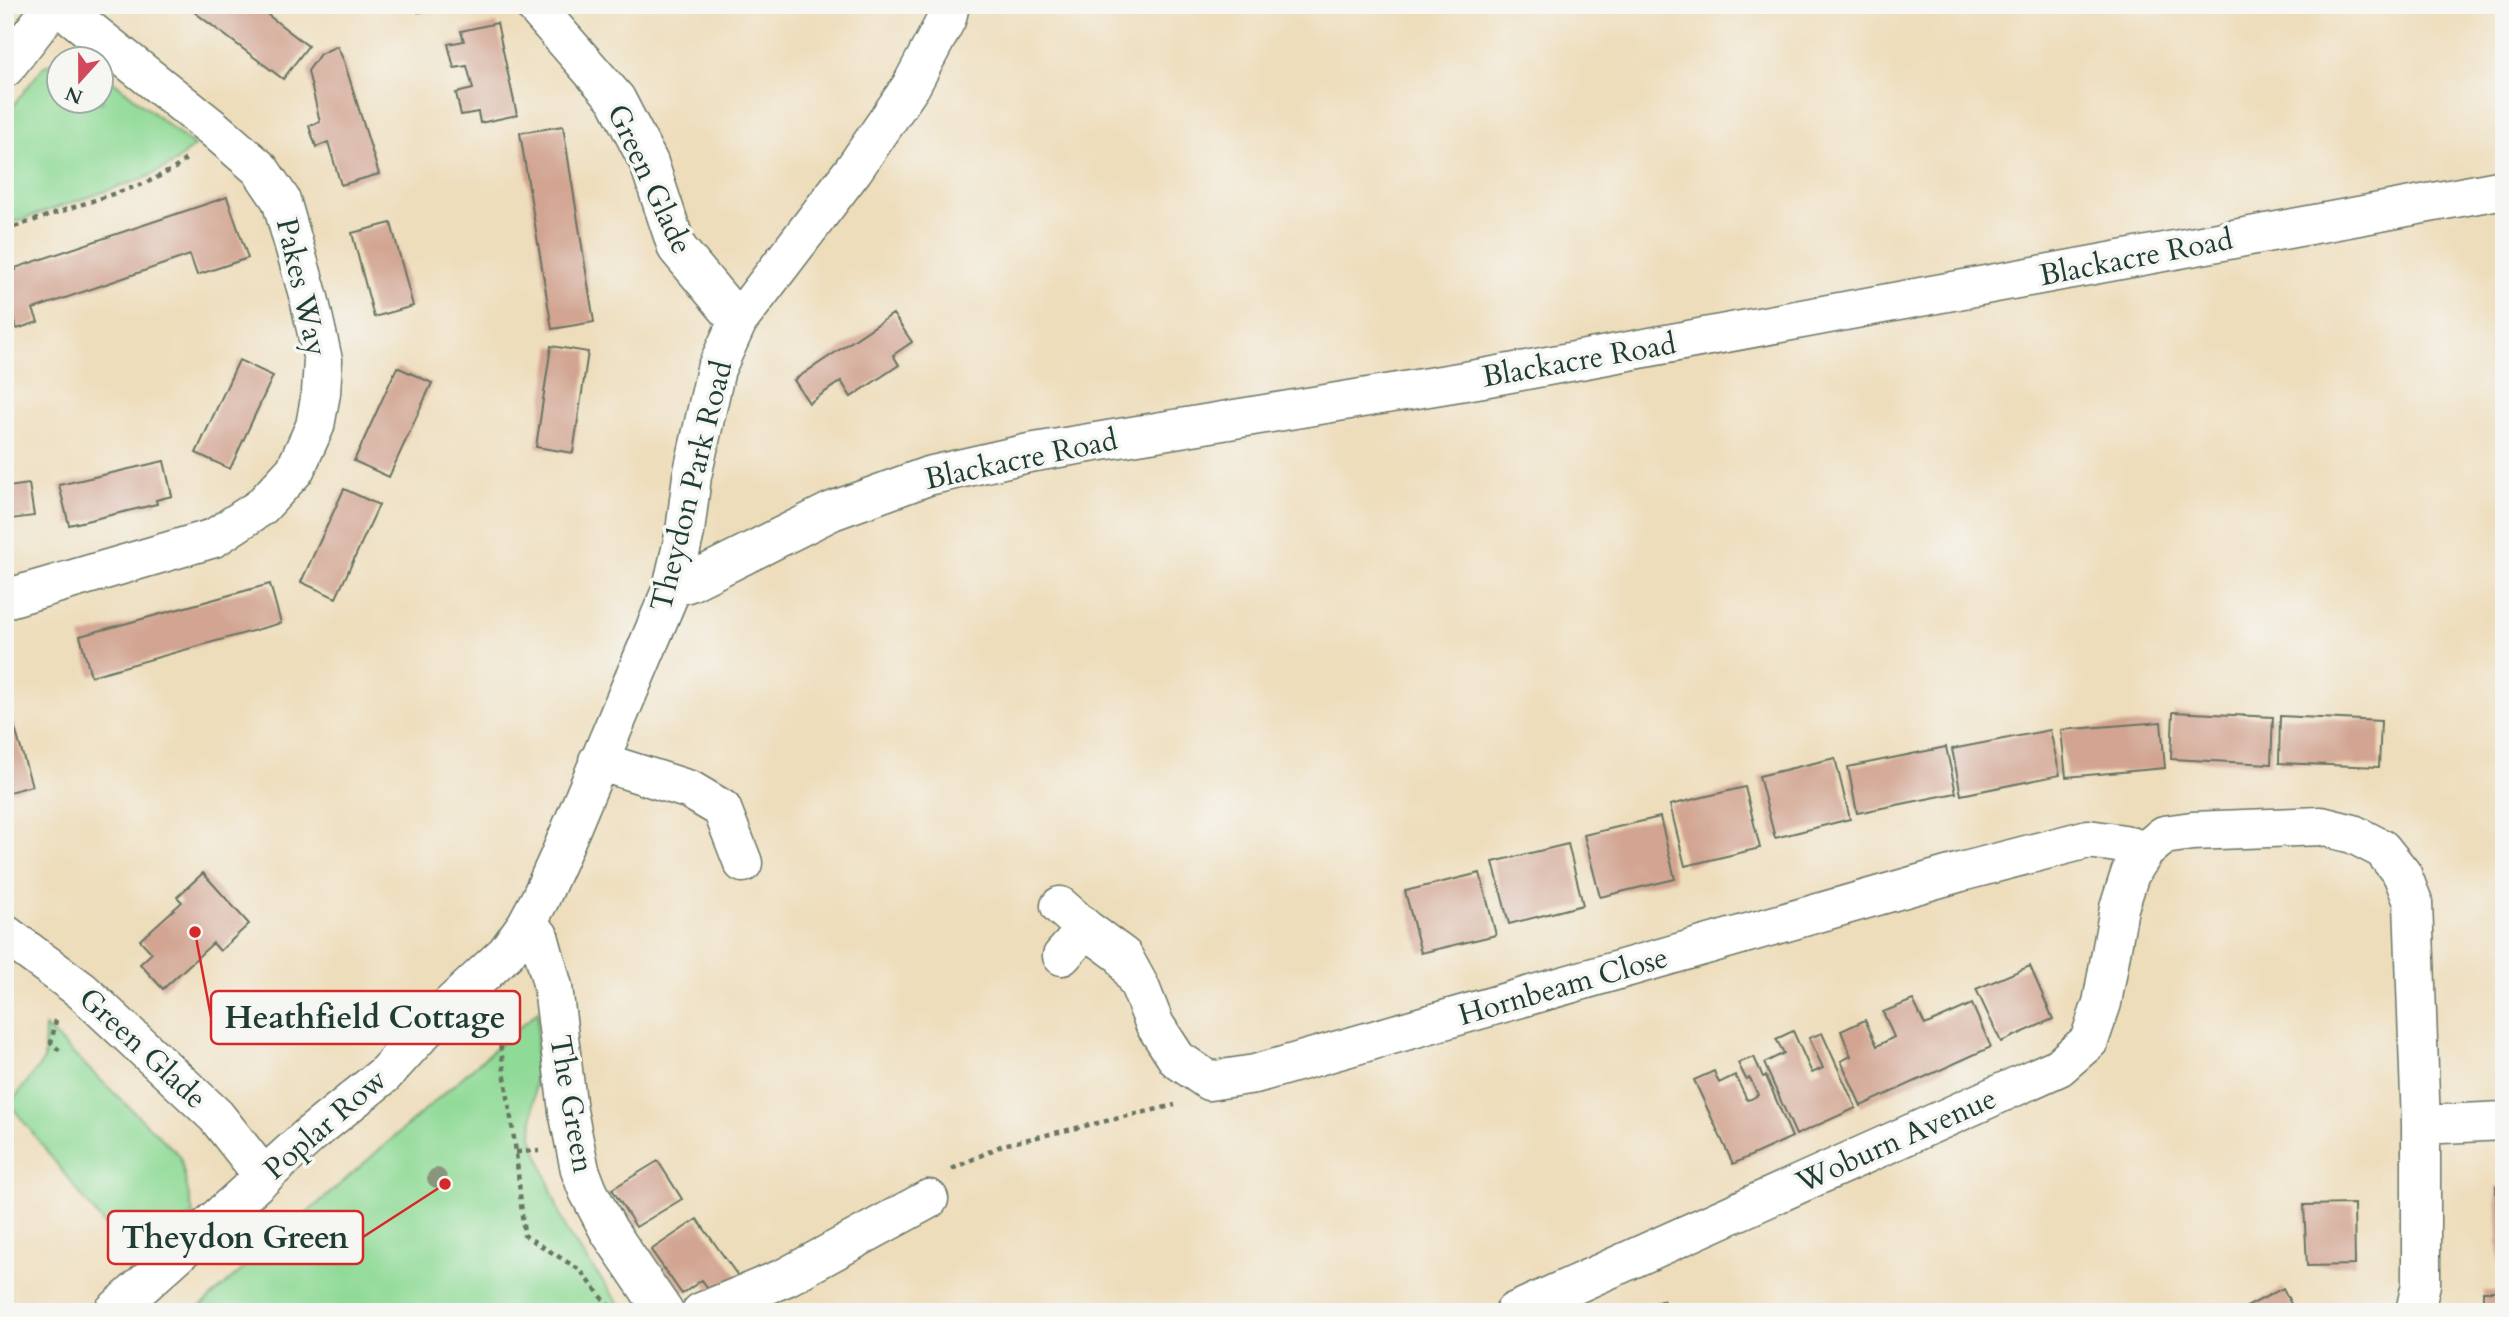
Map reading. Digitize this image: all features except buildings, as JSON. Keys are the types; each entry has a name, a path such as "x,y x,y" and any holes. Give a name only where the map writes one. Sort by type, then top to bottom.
{"street":[{"path":"5,68 56,5"},
{"name":"Pakes Way","path":"5,598 214,538 261,507 295,470 315,426 323,360 309,298 281,200 260,169 214,129 56,5"},
{"name":"Green Glade","path":"534,5 616,99 649,163 677,248 738,321"},
{"name":"Theydon Park Road","path":"526,925 559,857 672,588 685,532 692,476 716,369 738,321 854,169 911,86 947,18 950,5"},
{"name":"Blackacre Road","path":"672,588 690,582 832,511 928,476 1029,453 1483,378 2504,189"},
{"path":"598,761 690,790 722,809 743,863"},
{"path":"2145,851 2164,835 2192,831 2320,826 2353,834 2382,849 2402,874 2413,902 2421,1125 2421,1283 2415,1312"},
{"name":"Hornbeam Close","path":"1209,1081 1255,1074 1961,872 2088,839 2124,844 2145,851"},
{"name":"Woburn Avenue","path":"1514,1312 2059,1067 2088,1041 2102,1003 2119,908 2130,874 2145,851"},
{"name":"Poplar Row","path":"113,1312 311,1135 384,1075 434,1020 506,953 526,925"},
{"name":"The Green","path":"526,925 539,936 553,987 568,1111 580,1170 598,1212 664,1312"},
{"path":"1069,930 1123,956 1140,987 1155,1025 1177,1059 1209,1081"},
{"name":"Green Glade","path":"5,934 81,990 216,1116 264,1177"},
{"path":"2421,1125 2504,1121"},
{"path":"701,1312 786,1277 929,1199"}],"path":[{"path":"5,230 146,183 175,168 195,152 214,129"},
{"path":"489,970 516,1152 524,1235 580,1270 614,1312"},
{"path":"929,1199 941,1174 1003,1145 1192,1100 1209,1081"}],"green space":[{"path":"44,66 46,116 116,116 116,83 194,146 173,164 145,178 5,225 5,116"},
{"path":"538,1011 532,1137 566,1231 625,1312 194,1312"},
{"path":"45,1027 180,1156 193,1214 134,1263 10,1104 44,1060"}],"place":[{"name":"Heathfield Cottage","path":"195,932"},
{"name":"Theydon Green","path":"445,1184"}]}
